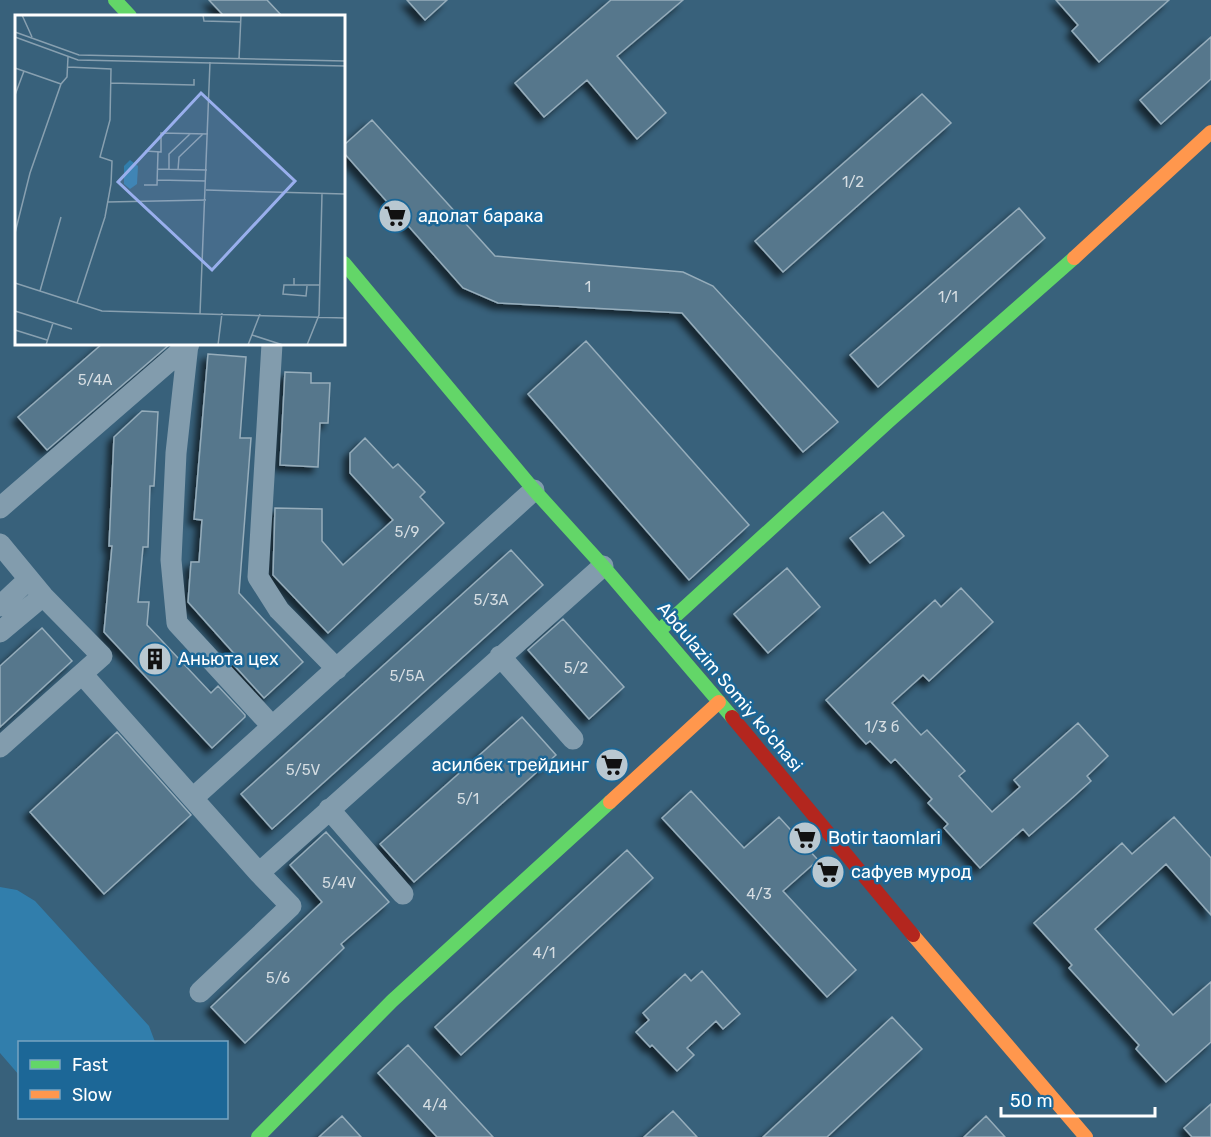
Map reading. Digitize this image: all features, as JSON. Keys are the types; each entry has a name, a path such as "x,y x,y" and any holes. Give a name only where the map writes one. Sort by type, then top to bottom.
{"street":[{"path":"115,0 129,15"},
{"path":"659,631 1211,132"},
{"name":"Abdulazim Somiy ko'chasi","path":"345,264 534,490 720,702 925,949 1086,1137"},
{"path":"0,508 187,345"},
{"path":"188,345 177,453 171,560 177,623 272,726"},
{"path":"272,345 258,577 279,610 337,669"},
{"path":"193,798 534,490"},
{"path":"0,544 43,596 102,656 0,747"},
{"path":"259,873 603,566"},
{"path":"0,606 29,579"},
{"path":"0,632 43,596"},
{"path":"500,657 573,739"},
{"path":"83,675 291,906 200,992"},
{"path":"258,1137 392,1001 720,702"},
{"path":"329,809 403,894"}],"shaded area":[{"path":"0,887 17,890 35,901 149,1026 155,1041 18,1041 18,1074 0,1053"}],"building":[{"path":"209,0 267,0 281,15 223,15"},
{"path":"407,0 447,0 425,20"},
{"path":"611,0 683,0 617,56 666,113 637,139 587,80 544,117 515,83"},
{"path":"1056,0 1169,0 1099,62 1072,31 1078,25"},
{"path":"1211,37 1211,79 1161,124 1140,100"},
{"path":"922,94 951,123 783,272 755,241"},
{"path":"372,120 495,256 683,272 713,286 838,422 803,452 682,313 498,303 463,288 345,154 345,144"},
{"path":"1019,208 1045,238 878,387 850,355"},
{"path":"586,341 749,525 689,580 528,394"},
{"path":"101,345 169,345 47,450 18,417"},
{"path":"208,354 246,357 240,438 251,438 239,593 303,662 264,698 232,663 238,658 188,602 191,562 199,562 202,520 194,519"},
{"path":"285,372 311,373 311,383 330,383 328,423 320,423 318,467 280,465"},
{"path":"142,411 158,412 154,486 150,486 148,547 143,547 138,602 149,602 147,625 211,693 218,686 245,715 212,748 104,632 112,546 109,546 114,437"},
{"path":"365,438 393,468 398,464 425,492 420,497 444,523 328,633 273,575 275,508 322,509 322,541 343,565 393,520 350,473 350,453"},
{"path":"883,512 904,536 870,563 850,538"},
{"path":"511,550 543,585 272,829 241,794"},
{"path":"787,568 820,607 768,653 734,614"},
{"path":"961,588 993,622 929,681 923,675 892,703 921,735 927,730 965,771 959,776 992,812 1020,787 1014,780 1078,723 1108,756 1087,776 1091,781 1029,836 1023,829 980,868 944,828 948,824 928,803 932,799 895,759 891,763 870,741 866,744 826,700 935,600 941,607"},
{"path":"563,619 624,687 589,719 528,650"},
{"path":"42,628 72,661 0,727 0,666"},
{"path":"522,717 556,755 414,882 380,844"},
{"path":"117,732 191,815 104,894 30,812"},
{"path":"691,791 744,848 779,817 818,860 783,891 856,970 827,997 662,818"},
{"path":"1174,817 1211,858 1211,915 1166,864 1095,929 1173,1015 1211,982 1211,1042 1166,1082 1136,1049 1139,1045 1069,968 1072,965 1034,923 1122,843 1132,854"},
{"path":"326,832 389,902 341,944 344,948 245,1043 211,1007 322,902 290,865"},
{"path":"627,850 653,878 461,1055 435,1027"},
{"path":"702,971 740,1014 723,1029 716,1021 687,1048 694,1055 677,1071 636,1032 649,1020 643,1013 685,974 691,981"},
{"path":"892,1017 922,1049 827,1137 763,1137"},
{"path":"408,1045 493,1137 437,1137 378,1073"},
{"path":"1211,1104 1211,1137 1192,1137 1184,1128"},
{"path":"673,1111 697,1137 644,1137"},
{"path":"342,1116 361,1137 319,1137"},
{"path":"986,1116 1005,1137 964,1137"}],"traffic: fast":[{"path":"115,0 129,15"},
{"path":"659,631 890,420 1074,258"},
{"path":"345,264 534,490 603,566 732,717"},
{"path":"258,1137 392,1001 610,802"}],"traffic: slow":[{"path":"1074,258 1211,132"},
{"path":"610,802 719,702"},
{"path":"913,935 1086,1137"}],"traffic: jam":[{"path":"732,717 913,935"}],"place":[{"name":"адолат барака","path":"395,216"},
{"name":"Аньюта цех","path":"155,659"},
{"name":"асилбек трейдинг","path":"612,765"},
{"name":"Botir taomlari","path":"805,838"},
{"name":"сафуев мурод","path":"828,872"}]}
